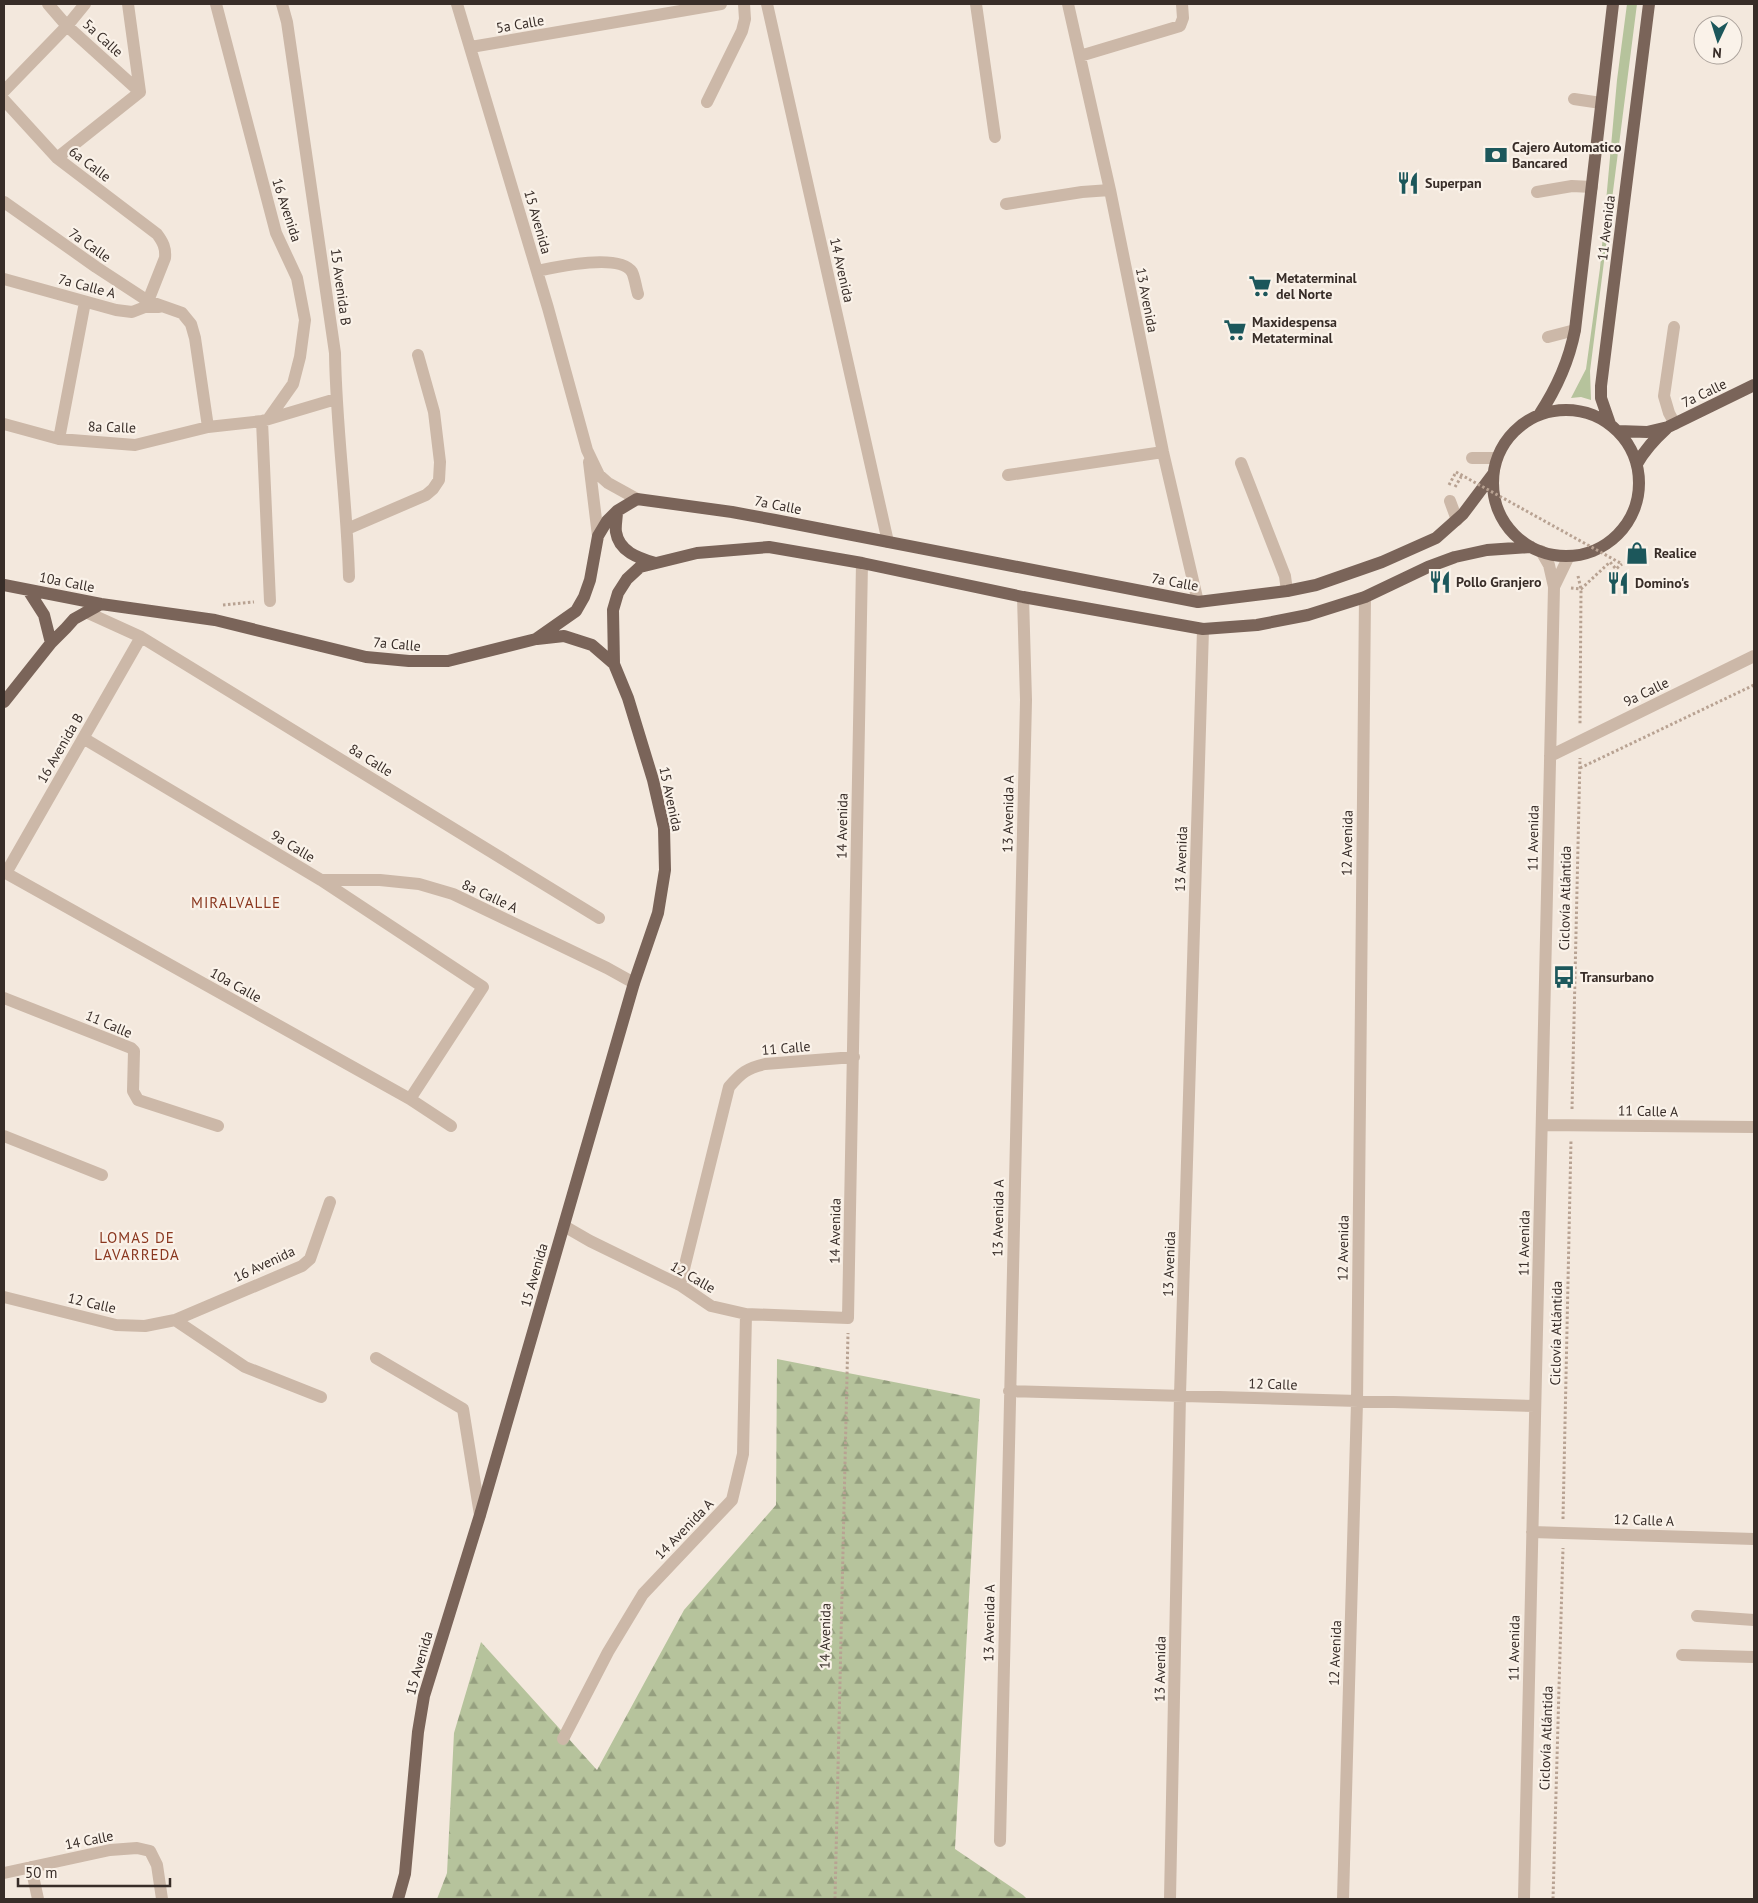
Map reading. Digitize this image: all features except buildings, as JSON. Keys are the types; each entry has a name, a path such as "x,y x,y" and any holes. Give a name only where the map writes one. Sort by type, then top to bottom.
{"main road":[{"name":"11 Avenida","path":"1539,415 1564,372 1571,352 1575,330 1613,4"},
{"name":"11 Avenida","path":"1614,428 1601,398 1601,386 1649,4"},
{"name":"7a Calle","path":"1614,428 1647,432 1671,426 1754,385"},
{"path":"1563,410 1588,413 1614,428 1630,446 1637,464 1640,482 1638,500 1631,517 1621,532 1608,543 1592,552 1571,556 1556,555 1536,549 1513,534 1501,516 1494,495 1493,474 1505,443 1520,426 1539,415 1563,410"},
{"name":"7a Calle","path":"1637,464 1647,448 1671,426"},
{"name":"7a Calle","path":"101,604 215,620 366,657 408,661 448,661 536,640 576,611 584,597 590,580 598,536 607,521 617,511 637,500 732,512 1198,602 1288,591 1316,585 1382,562 1436,538 1457,520 1493,474"},
{"path":"617,511 616,532 622,547 635,556 656,564"},
{"path":"614,664 614,610 618,593 627,579 640,568 697,553 769,547 862,563 1023,597 1203,629 1282,621 1308,615 1365,597 1428,567 1455,557 1487,550 1536,549"},
{"name":"10a Calle","path":"4,585 101,604"},
{"name":"10a Calle","path":"28,590 44,615 51,643"},
{"path":"4,702 51,643 74,619 101,604"},
{"path":"536,640 564,636 592,645 614,664"},
{"name":"15 Avenida","path":"398,1899 405,1874 418,1732 424,1696 480,1515 634,983 658,913 665,870 664,828 653,780 631,707 614,664"}],"street":[{"name":"5a Calle","path":"48,4 67,26 140,92"},
{"path":"4,91 67,26 85,4"},
{"path":"57,158 140,92 128,4"},
{"name":"16 Avenida","path":"216,4 276,233 297,278 305,320 300,357 293,384 265,419"},
{"name":"15 Avenida B","path":"282,4 287,22 336,353 336,399 348,530 349,577"},
{"name":"15 Avenida","path":"457,4 537,271 587,450 598,536"},
{"name":"5a Calle","path":"471,47 721,4"},
{"path":"707,102 742,31 745,19 744,4"},
{"name":"14 Avenida","path":"767,4 888,542"},
{"path":"976,4 995,137"},
{"name":"13 Avenida","path":"1068,4 1110,190 1162,452 1198,602"},
{"path":"1080,56 1180,26 1183,18 1182,4"},
{"path":"1574,99 1602,103"},
{"name":"6a Calle","path":"4,100 57,158 157,234 164,245 165,258 148,301"},
{"path":"1537,192 1572,186 1592,187"},
{"path":"1006,204 1082,192 1110,190"},
{"name":"7a Calle","path":"4,202 96,267 148,301 163,307"},
{"path":"537,271 596,262 615,264 627,267 632,272 638,294"},
{"name":"7a Calle A","path":"4,279 116,310 132,312 145,307 163,307"},
{"path":"59,439 85,302"},
{"path":"163,307 182,313 191,324 195,338 208,427"},
{"path":"1671,426 1664,396 1674,327"},
{"path":"1548,337 1575,330"},
{"path":"348,530 426,494 433,489 439,480 440,462 434,412 418,355"},
{"name":"8a Calle","path":"4,424 59,439 135,446 208,427 265,419 336,399"},
{"path":"265,419 270,601"},
{"name":"15 Avenida","path":"587,450 599,474 608,483 637,500"},
{"path":"1008,476 1162,452"},
{"path":"1472,458 1498,458"},
{"path":"1241,463 1282,569 1288,591"},
{"path":"1450,501 1457,520"},
{"name":"11 Avenida","path":"1524,1899 1554,587 1549,565 1536,549"},
{"name":"11 Avenida","path":"1554,587 1571,556"},
{"name":"14 Avenida","path":"848,1318 862,563"},
{"name":"13 Avenida A","path":"1000,1841 1026,700 1023,597"},
{"name":"12 Avenida","path":"1343,1899 1357,1402 1365,597"},
{"name":"8a Calle","path":"86,612 140,637 600,918"},
{"name":"13 Avenida","path":"1170,1899 1180,1395 1203,629"},
{"name":"16 Avenida B","path":"5,873 140,637"},
{"name":"9a Calle","path":"1550,756 1754,656"},
{"name":"9a Calle","path":"83,738 321,880 483,987 410,1099"},
{"name":"10a Calle","path":"5,873 410,1099 451,1126"},
{"name":"8a Calle A","path":"321,880 380,880 419,884 453,894 634,983"},
{"name":"11 Calle","path":"4,998 131,1048 134,1051 133,1091 138,1100 218,1126"},
{"name":"11 Calle","path":"680,1285 729,1087 741,1073 759,1065 854,1058"},
{"name":"11 Calle A","path":"1542,1125 1754,1126"},
{"path":"4,1136 102,1175"},
{"name":"16 Avenida","path":"174,1320 302,1266 310,1259 330,1202"},
{"name":"12 Calle","path":"564,1226 590,1241 680,1285 711,1306 746,1314 848,1318"},
{"name":"12 Calle","path":"4,1297 116,1325 145,1326 174,1320"},
{"name":"14 Avenida A","path":"563,1739 608,1652 642,1594 732,1500 743,1454 746,1314"},
{"path":"174,1320 245,1367 321,1397"},
{"path":"376,1358 463,1409 480,1515"},
{"name":"12 Calle","path":"1009,1390 1535,1406"},
{"name":"12 Calle A","path":"1532,1532 1754,1539"},
{"path":"1697,1616 1754,1620"},
{"path":"1682,1654 1754,1657"},
{"name":"14 Calle","path":"4,1873 110,1850 137,1848 150,1851 157,1865 162,1899"},
{"path":"30,1867 38,1899"}],"path":[{"path":"1463,478 1461,477 1454,488 1449,485 1456,472 1622,564 1616,569 1610,562 1581,589 1554,587"},
{"name":"Ciclovía Atlántida","path":"1553,1899 1580,768 1581,589 1571,556"},
{"path":"215,620 224,604 270,601"},
{"path":"1580,768 1754,685"},
{"name":"14 Avenida","path":"835,1899 848,1318"}],"green space":[{"path":"1627,4 1637,4 1590,371 1591,400 1581,397 1571,398 1586,369 1600,268 1617,80"},
{"path":"777,1359 980,1399 955,1849 1027,1899 437,1899 447,1873 454,1733 481,1642 597,1770 684,1610 776,1505"}],"place":[{"name":"Cajero Automatico Bancared","path":"1496,155"},
{"name":"Superpan","path":"1408,183"},
{"name":"Metaterminal del Norte","path":"1260,286"},
{"name":"Maxidespensa Metaterminal","path":"1235,330"},
{"name":"Realice","path":"1637,553"},
{"name":"Pollo Granjero","path":"1440,582"},
{"name":"Domino's","path":"1618,583"},
{"name":"Transurbano","path":"1564,977"}],"district":[{"name":"MIRALVALLE","path":"236,902"},
{"name":"LOMAS DE LAVARREDA","path":"137,1246"}]}
